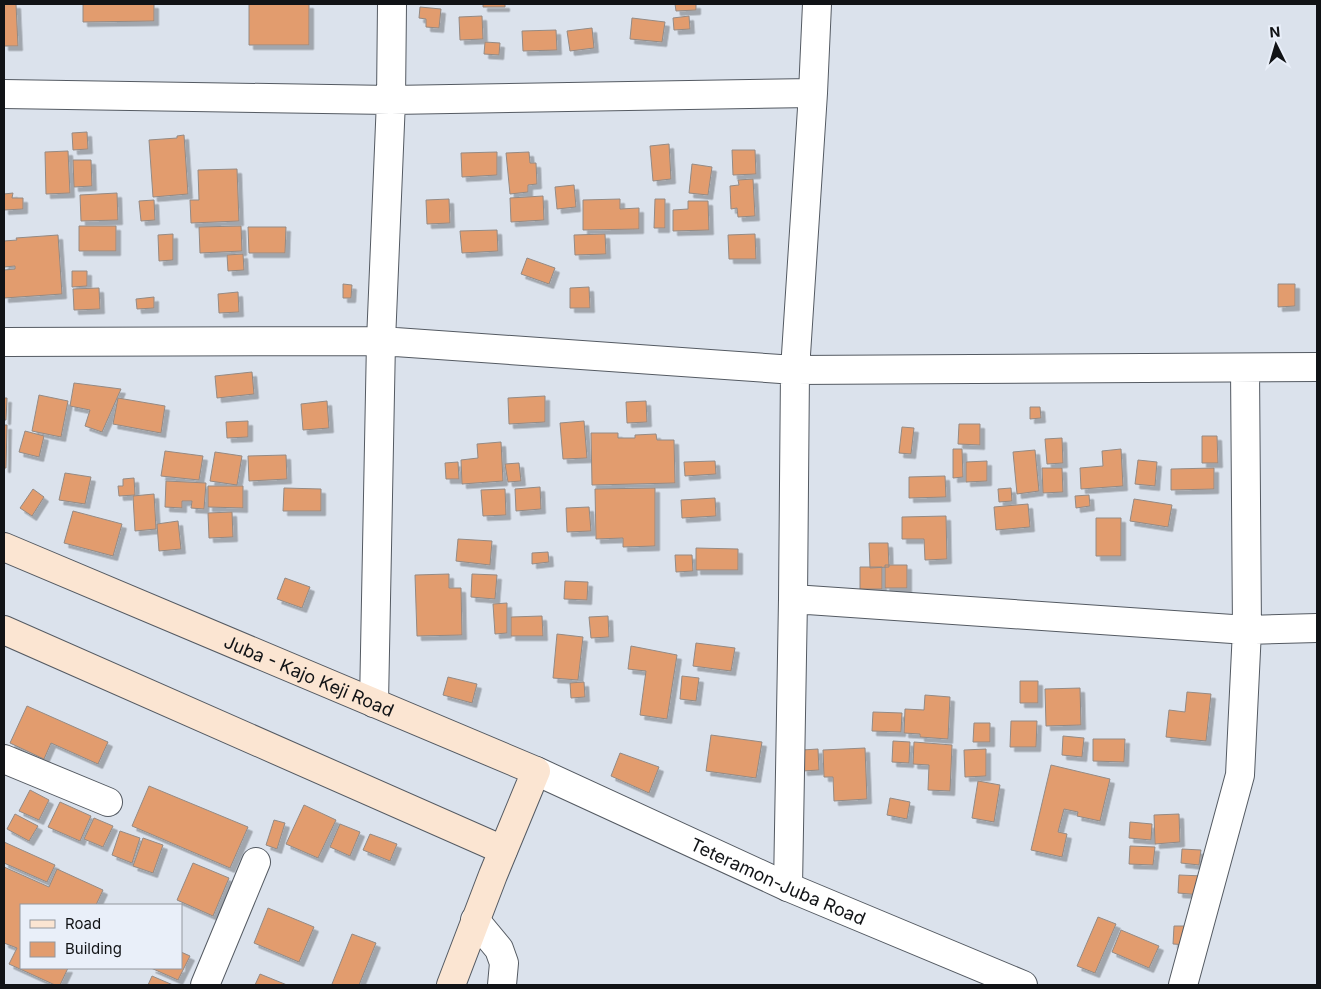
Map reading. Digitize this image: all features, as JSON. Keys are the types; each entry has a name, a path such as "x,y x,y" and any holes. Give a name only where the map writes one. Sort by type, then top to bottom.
{"main road":[{"name":"Juba - Kajo Keji Road","path":"4,547 536,772"},
{"path":"4,630 503,850"},
{"path":"452,985 475,920 536,772"}],"street":[{"path":"374,703 380,341 391,100 392,4"},
{"path":"788,887 795,370 817,4"},
{"path":"4,94 391,100 813,93"},
{"path":"4,342 380,341 795,370 1317,367"},
{"path":"1183,985 1240,775 1247,630 1245,368"},
{"path":"793,599 1247,630 1317,628"},
{"path":"4,759 108,802"},
{"name":"Teteramon-Juba Road","path":"536,772 788,887 1023,985"},
{"path":"205,985 256,862"},
{"path":"475,920 500,949 504,963 502,985"}],"building":[{"path":"4,4 16,4 18,46 4,46"},
{"path":"83,4 154,4 154,21 83,22"},
{"path":"249,4 309,4 309,45 249,45"},
{"path":"483,4 505,4 505,7 483,7"},
{"path":"675,4 696,4 696,10 676,11"},
{"path":"420,7 441,9 439,28 426,27 426,19 419,18"},
{"path":"482,16 483,39 460,40 459,17"},
{"path":"689,16 690,29 674,30 673,18"},
{"path":"632,18 665,22 662,42 630,39"},
{"path":"592,28 594,48 570,51 567,31"},
{"path":"556,30 557,50 523,51 522,31"},
{"path":"485,42 500,43 499,55 484,54"},
{"path":"87,132 88,149 73,150 72,133"},
{"path":"184,135 188,194 153,197 149,140 177,138 177,136"},
{"path":"669,144 671,179 653,181 650,146"},
{"path":"732,150 755,150 756,174 733,175"},
{"path":"68,151 70,193 46,194 45,152"},
{"path":"497,152 497,175 462,177 461,153"},
{"path":"529,152 530,163 536,163 537,184 528,185 528,192 510,194 506,153"},
{"path":"73,160 91,160 92,186 74,187"},
{"path":"692,164 712,167 708,195 689,193"},
{"path":"237,169 239,221 191,223 190,200 199,200 198,170"},
{"path":"753,179 755,216 738,217 737,208 731,209 730,186 739,185 738,180"},
{"path":"574,185 576,207 557,209 555,187"},
{"path":"13,193 12,198 23,198 23,209 4,210 4,194"},
{"path":"117,193 118,220 81,221 80,195"},
{"path":"543,196 544,220 511,222 510,198"},
{"path":"449,199 450,223 427,224 426,200"},
{"path":"620,199 620,209 639,208 639,229 583,230 583,200"},
{"path":"655,199 665,199 665,228 654,228"},
{"path":"154,200 155,220 141,221 139,201"},
{"path":"688,201 708,201 709,230 673,231 673,210 688,209"},
{"path":"79,226 116,226 116,251 79,251"},
{"path":"241,226 242,251 200,253 199,227"},
{"path":"248,227 286,227 285,253 249,253"},
{"path":"497,230 498,251 462,253 460,231"},
{"path":"173,234 173,260 159,261 158,235"},
{"path":"605,234 606,254 575,255 574,235"},
{"path":"755,234 756,259 729,259 728,235"},
{"path":"58,235 62,294 4,298 4,270 15,269 15,266 4,267 4,241 17,240 16,238"},
{"path":"243,254 244,270 228,271 227,255"},
{"path":"527,258 555,268 549,284 521,274"},
{"path":"72,271 87,271 87,286 72,287"},
{"path":"343,284 352,285 351,298 343,298"},
{"path":"1278,284 1295,284 1295,306 1278,307"},
{"path":"589,287 590,308 570,308 570,288"},
{"path":"99,288 100,309 74,310 73,289"},
{"path":"238,292 239,312 219,313 218,294"},
{"path":"154,297 154,308 137,309 136,299"},
{"path":"252,372 254,394 217,398 215,376"},
{"path":"74,383 121,389 102,432 85,426 90,410 70,406"},
{"path":"39,395 68,401 61,437 32,431"},
{"path":"545,396 545,422 509,424 508,398"},
{"path":"4,398 7,398 6,420 4,420"},
{"path":"118,398 165,406 161,433 113,424"},
{"path":"327,401 329,428 303,430 301,404"},
{"path":"646,401 647,422 627,423 626,402"},
{"path":"1030,407 1040,407 1041,418 1030,419"},
{"path":"248,421 248,437 227,438 226,422"},
{"path":"584,421 587,458 563,459 560,423"},
{"path":"959,424 980,424 980,445 958,444"},
{"path":"4,425 7,425 6,468 4,468"},
{"path":"902,427 914,428 911,454 899,453"},
{"path":"25,431 44,436 39,457 19,452"},
{"path":"591,433 618,433 618,438 635,438 635,435 656,434 657,440 674,440 675,483 592,485"},
{"path":"1202,436 1217,436 1218,463 1202,463"},
{"path":"1062,438 1063,463 1047,464 1045,439"},
{"path":"501,442 503,481 462,484 461,460 478,458 477,444"},
{"path":"953,449 962,449 963,477 953,478"},
{"path":"1121,449 1123,486 1081,489 1080,468 1103,466 1102,451"},
{"path":"1035,450 1039,491 1017,494 1013,452"},
{"path":"165,451 203,456 199,480 161,476"},
{"path":"215,452 242,456 237,485 210,481"},
{"path":"286,455 287,479 249,481 248,456"},
{"path":"1138,460 1157,462 1155,486 1135,484"},
{"path":"715,461 716,474 685,476 684,462"},
{"path":"987,461 987,481 966,482 966,462"},
{"path":"458,462 459,479 446,479 445,463"},
{"path":"519,463 521,481 508,482 505,464"},
{"path":"1042,468 1062,468 1063,492 1043,493"},
{"path":"1214,468 1214,489 1171,490 1171,469"},
{"path":"65,473 91,477 85,504 59,500"},
{"path":"945,476 946,497 909,498 909,477"},
{"path":"134,478 135,495 119,496 118,486 123,486 123,479"},
{"path":"166,481 206,483 204,509 191,508 192,501 182,501 182,508 165,507"},
{"path":"208,486 243,486 243,508 208,507"},
{"path":"540,487 541,509 516,511 515,489"},
{"path":"284,488 321,489 321,511 283,511"},
{"path":"655,488 655,546 623,547 623,538 596,539 595,489"},
{"path":"1011,488 1012,501 999,502 998,489"},
{"path":"33,489 44,497 32,516 20,508"},
{"path":"505,489 506,515 483,516 481,490"},
{"path":"154,494 156,529 135,531 133,496"},
{"path":"1089,495 1090,506 1076,508 1075,496"},
{"path":"715,498 716,516 682,518 681,500"},
{"path":"1134,499 1172,505 1168,527 1130,521"},
{"path":"1028,504 1030,527 996,530 994,507"},
{"path":"589,507 591,531 567,532 566,508"},
{"path":"73,511 122,524 113,556 64,543"},
{"path":"232,512 233,537 209,538 208,513"},
{"path":"946,516 947,559 925,560 924,539 902,539 902,517"},
{"path":"1096,518 1121,518 1121,556 1096,556"},
{"path":"178,521 181,549 159,551 157,524"},
{"path":"458,539 492,541 490,565 456,561"},
{"path":"869,543 888,543 889,567 870,568"},
{"path":"696,548 738,549 738,570 696,570"},
{"path":"548,552 549,562 532,564 532,553"},
{"path":"675,555 692,555 693,571 676,572"},
{"path":"885,565 907,565 907,588 885,588"},
{"path":"860,567 882,567 882,589 860,589"},
{"path":"449,574 449,588 461,588 462,635 417,636 415,575"},
{"path":"472,574 497,575 495,599 471,597"},
{"path":"285,578 310,587 302,608 277,599"},
{"path":"565,581 588,582 587,600 564,599"},
{"path":"507,603 507,633 495,634 493,604"},
{"path":"542,616 543,636 511,636 511,617"},
{"path":"608,616 609,637 591,638 589,617"},
{"path":"557,634 583,637 578,680 553,678"},
{"path":"696,643 735,648 731,671 693,666"},
{"path":"631,646 677,655 667,719 640,715 646,671 628,669"},
{"path":"682,676 699,678 696,701 680,699"},
{"path":"448,677 477,684 472,703 443,695"},
{"path":"1020,681 1038,681 1038,703 1020,703"},
{"path":"584,682 585,697 571,698 570,683"},
{"path":"1080,688 1081,725 1046,726 1045,689"},
{"path":"1187,692 1211,694 1206,741 1166,737 1169,710 1185,712"},
{"path":"925,695 950,697 948,739 920,737 920,734 904,733 905,709 924,710"},
{"path":"27,706 108,742 98,764 51,743 44,759 10,743"},
{"path":"873,712 902,713 901,732 872,731"},
{"path":"1011,721 1037,721 1036,747 1010,747"},
{"path":"974,723 990,723 990,742 973,742"},
{"path":"711,735 762,742 756,778 706,771"},
{"path":"1063,736 1084,738 1082,757 1062,755"},
{"path":"1093,739 1125,739 1124,762 1093,761"},
{"path":"893,741 910,742 909,763 892,762"},
{"path":"914,742 952,745 950,791 928,790 929,765 913,764"},
{"path":"865,748 867,799 834,801 833,777 824,777 823,750"},
{"path":"818,749 819,770 803,771 802,750"},
{"path":"986,749 986,776 965,777 964,750"},
{"path":"620,753 659,767 649,793 611,776"},
{"path":"1051,765 1110,779 1100,821 1077,816 1078,812 1064,809 1058,832 1067,834 1062,857 1031,850"},
{"path":"978,781 1000,785 994,822 972,818"},
{"path":"149,786 248,827 230,868 132,826"},
{"path":"30,790 49,800 39,820 19,811"},
{"path":"890,798 910,802 907,819 887,815"},
{"path":"60,802 91,816 80,841 48,827"},
{"path":"304,805 336,820 318,858 286,844"},
{"path":"15,814 38,826 29,841 7,829"},
{"path":"1179,814 1180,842 1155,844 1154,815"},
{"path":"94,818 113,826 103,847 84,839"},
{"path":"274,820 285,823 277,849 266,845"},
{"path":"1130,822 1152,824 1151,840 1129,838"},
{"path":"340,824 360,832 350,856 330,847"},
{"path":"120,831 140,838 132,863 112,855"},
{"path":"370,834 397,844 390,861 363,850"},
{"path":"143,838 163,845 153,873 133,866"},
{"path":"4,842 55,865 47,882 4,863"},
{"path":"1130,846 1155,847 1153,865 1129,864"},
{"path":"1182,849 1201,850 1199,865 1181,863"},
{"path":"193,863 229,878 213,916 177,900"},
{"path":"4,867 49,887 57,869 103,890 96,904 20,904 20,969 68,969 60,985 55,985 9,964 17,948 4,943"},
{"path":"1179,875 1203,876 1202,895 1178,893"},
{"path":"268,908 314,927 299,962 254,943"},
{"path":"1098,917 1116,924 1095,973 1077,966"},
{"path":"1174,926 1189,926 1188,945 1173,944"},
{"path":"1121,930 1159,946 1149,968 1112,952"},
{"path":"352,934 376,943 359,985 332,984"},
{"path":"182,952 190,956 178,980 153,969 182,969"},
{"path":"260,974 287,985 255,985"},
{"path":"152,976 173,985 148,985"}]}
